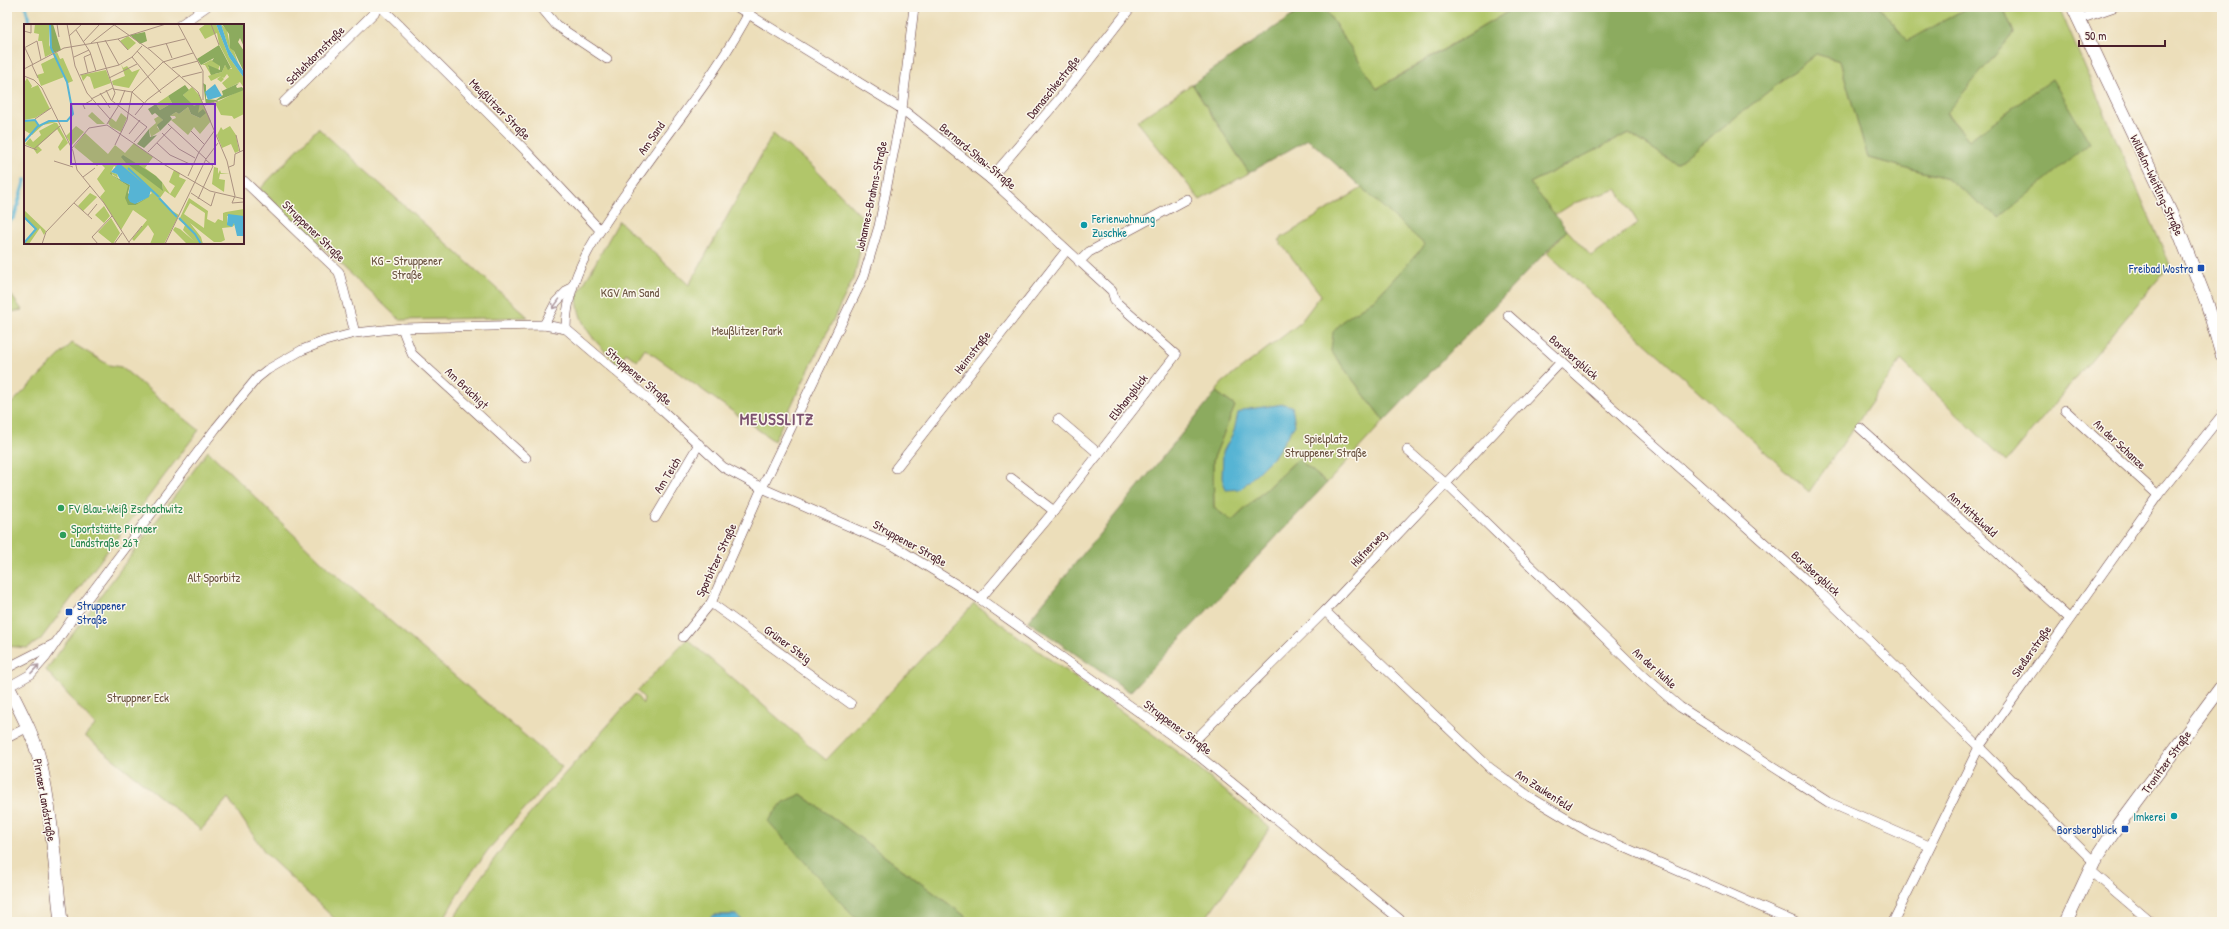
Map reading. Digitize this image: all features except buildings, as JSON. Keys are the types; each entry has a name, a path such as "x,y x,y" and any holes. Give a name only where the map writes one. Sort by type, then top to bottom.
{"street":[{"path":"181,24 206,7"},
{"name":"Schlehdornstraße","path":"284,102 380,7"},
{"name":"Meußlitzer Straße","path":"380,7 526,151 600,230"},
{"path":"541,7 556,25 607,59"},
{"name":"Bernard-Shaw-Straße","path":"737,7 750,10 902,109 990,179 1066,251 1112,291 1115,301 1176,355"},
{"name":"Johannes-Brahms-Straße","path":"762,488 866,270 879,226 902,109 914,7"},
{"name":"Damaschkestraße","path":"990,179 1060,98 1131,7"},
{"name":"Wilhelm-Weitling-Straße","path":"2073,7 2176,224 2207,302 2222,355"},
{"path":"2080,19 2114,7"},
{"name":"Am Sand","path":"566,329 566,311 572,285 600,230 733,42 750,10"},
{"name":"Struppener Straße","path":"244,181 339,272 355,333"},
{"path":"1079,262 1089,252 1187,199"},
{"name":"Heimstraße","path":"896,468 1066,251"},
{"name":"Am Sand","path":"544,325 556,302 572,285"},
{"name":"Borsbergblick","path":"1508,316 1823,595 1979,746 2092,866 2151,922"},
{"path":"8,685 31,674 46,657 216,428 257,378 302,350 325,341 355,333 402,328 544,325 566,329"},
{"name":"Am Brüchigt","path":"402,328 412,354 526,458"},
{"name":"Struppener Straße","path":"566,329 724,467 762,488 894,546 980,599 1188,747 1403,922"},
{"name":"Elbhangblick","path":"980,599 1054,512 1176,355"},
{"name":"Hüfnerweg","path":"1188,747 1325,611 1561,362"},
{"name":"An der Schanze","path":"2065,410 2158,495"},
{"name":"Siedlerstraße","path":"1893,922 1979,746 2158,495 2222,415"},
{"path":"1058,419 1099,454"},
{"name":"Am Mittelwald","path":"1860,428 2069,618"},
{"name":"Am Teich","path":"655,518 699,444"},
{"name":"An der Huhle","path":"1407,450 1445,483 1645,677 1680,707 1828,802 1929,846"},
{"path":"1011,478 1054,512"},
{"name":"Sporbitzer Straße","path":"683,636 711,603 762,488"},
{"name":"Grüner Steig","path":"711,603 851,704"},
{"name":"Am Zaukenfeld","path":"1325,611 1490,768 1530,797 1586,831 1795,922"},
{"path":"7,668 55,643"},
{"name":"Pirnaer Landstraße","path":"8,685 28,727 40,761 48,805 61,922"},
{"name":"Tronitzer Straße","path":"2066,922 2092,866 2113,833 2222,686"},
{"path":"7,738 28,727"}],"green space":[{"path":"1305,7 1324,7 1377,89 1516,7 1879,7 1908,41 1968,7 2003,7 2014,33 1946,113 1969,140 2052,79 2090,143 1999,218 1947,178 1868,158 1840,61 1816,54 1676,164 1629,133 1530,183 1567,230 1384,421 1331,351 1333,332 1345,319 1375,299 1425,245 1308,139 1249,173 1192,84"},
{"path":"1324,7 1516,7 1376,89"},
{"path":"1879,7 1968,7 1908,42"},
{"path":"2003,7 2059,7 2170,265 2006,462 1901,360 1809,492 1547,253 1567,230 1591,256 1638,223 1617,189 1574,203 1555,215 1530,183 1629,133 1676,164 1816,54 1840,61 1868,158 1947,178 1999,218 2052,79 1969,140 1946,112 2014,33"},
{"path":"1192,84 1249,173 1200,200 1137,121"},
{"name":"KG - Struppener Straße","path":"318,128 528,317 400,320 260,189"},
{"name":"Meußlitzer Park","path":"773,134 813,167 866,221 855,275 774,441 645,349 637,361 626,353 618,365 590,334 585,326 578,307 577,296 619,221 689,285"},
{"name":"Spielplatz Struppener Straße","path":"1362,188 1426,245 1375,299 1345,319 1331,351 1384,421 1327,483 1298,459 1232,521 1214,508 1213,460 1235,406 1216,392 1222,383 1299,324 1321,295 1278,240"},
{"path":"7,289 22,310 7,313"},
{"name":"Sportstätte Pirnaer Landstraße 267","path":"72,343 109,365 121,367 199,430 40,640 27,648 7,646 7,408"},
{"path":"1216,392 1235,406 1213,460 1214,508 1232,521 1298,459 1327,483 1130,692 1028,621"},
{"path":"208,451 329,569 562,767 488,850 464,883 442,922 338,922 266,854 228,798 201,830 85,736 95,725 46,670"},
{"path":"974,604 1184,757 1270,828 1203,922 973,922 801,794 852,915 864,922 744,922 736,915 714,915 707,922 452,922 471,891 492,862 538,804 635,694 643,704 644,698 637,691 687,639 826,760"},
{"path":"801,794 973,922 864,922 852,915 768,821 783,802"}],"water":[{"path":"1284,404 1292,406 1295,425 1275,455 1241,489 1226,490 1222,478 1223,452 1234,431 1238,413 1242,410"},
{"path":"714,915 736,915 744,922 707,922"}],"waterway":[{"path":"26,7 30,24"},
{"path":"7,224 14,217 24,183"}],"place":[{"name":"Ferienwohnung Zuschke","path":"1084,225"},
{"name":"Freibad Wostra","path":"2201,268"},
{"name":"FV Blau-Weiß Zschachwitz","path":"61,508"},
{"name":"Sportstätte Pirnaer Landstraße 267","path":"63,535"},
{"name":"Struppener Straße","path":"69,612"},
{"name":"Imkerei","path":"2174,816"},
{"name":"Borsbergblick","path":"2125,829"}],"district":[{"name":"MEUSSLITZ","path":"777,419"}],"park label":[{"name":"KGV Am Sand","path":"630,292"},
{"name":"Alt Sporbitz","path":"214,577"},
{"name":"Struppner Eck","path":"138,697"}]}
